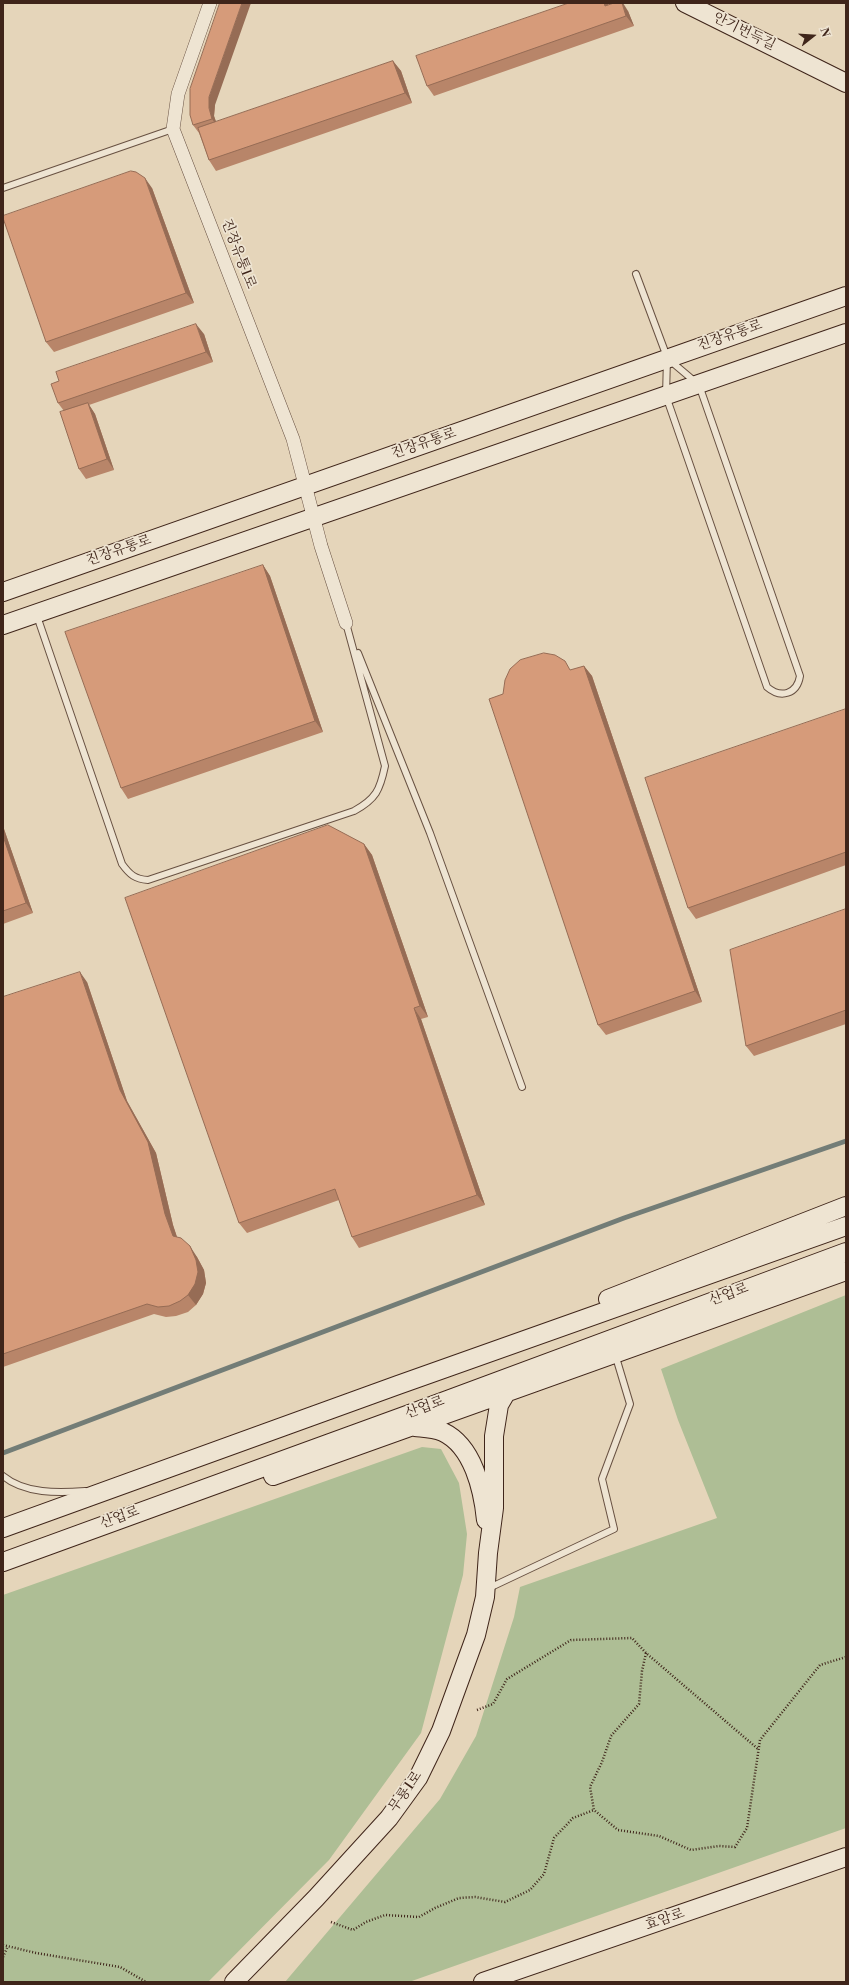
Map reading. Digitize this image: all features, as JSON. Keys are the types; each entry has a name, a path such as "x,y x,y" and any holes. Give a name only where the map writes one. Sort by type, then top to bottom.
{"main road":[{"name":"안기번득길","path":"684,3 846,82"},
{"name":"진장유통로","path":"3,592 846,296"},
{"path":"3,624 846,333"},
{"name":"산업로","path":"398,1385 657,1279 846,1206"},
{"name":"산업로","path":"3,1528 398,1385 846,1226"},
{"name":"산업로","path":"3,1562 407,1415 846,1252"},
{"name":"산업로","path":"3,1566 175,1511 846,1271"},
{"path":"488,1553 494,1508 495,1425 499,1404 506,1393"},
{"path":"412,1427 431,1428 444,1432 457,1442 469,1458 478,1480 485,1509 488,1553"},
{"name":"무룡1로","path":"234,1982 352,1859 389,1818 418,1778 441,1731 461,1680 476,1635 486,1589 488,1553"},
{"name":"효암로","path":"483,1982 846,1857"}],"street":[{"name":"진장유통1로","path":"210,3 178,94 173,129 293,439 321,546 346,623"}],"lane":[{"path":"3,188 173,129"},
{"path":"636,274 668,358 666,396 767,687 773,692 783,694 793,691 799,684 800,676 699,385 668,358"},
{"path":"36,613 122,864 129,874 138,880 148,880 354,810 367,803 376,795 382,783 385,766 346,623"},
{"path":"346,623 430,833 522,1087"},
{"path":"486,1589 614,1529 602,1479 630,1404 615,1354"},
{"path":"4,1477 22,1486 42,1491 67,1492 110,1489"}],"path":[{"path":"477,1710 493,1704 507,1679 571,1640 632,1638 646,1653 759,1749"},
{"path":"646,1653 642,1671 639,1704 611,1736 602,1762 590,1787 594,1810 618,1830 659,1836 691,1850 719,1846 735,1847 747,1828 760,1740 820,1665 846,1657"},
{"path":"331,1922 352,1930 366,1922 385,1916 419,1917 435,1908 459,1898 475,1897 505,1902 530,1890 544,1874 554,1838 573,1818 594,1810"},
{"path":"3,1945 36,1953 120,1967 146,1982"},
{"path":"3,1957 8,1946"}],"green space":[{"path":"846,1295 846,1828 409,1982 285,1982 440,1799 476,1736 514,1617 520,1587 717,1518 678,1420 661,1369"},
{"path":"422,1447 441,1449 459,1483 467,1534 463,1575 421,1733 329,1860 208,1982 3,1982 3,1595"}],"building":[{"path":"220,3 242,3 209,97 209,108 212,119 193,125 190,115 190,89"},
{"path":"569,3 604,3 605,6 614,3 622,3 626,16 427,86 416,56"},
{"path":"393,61 405,93 209,160 198,128"},
{"path":"131,171 136,172 145,178 186,293 46,342 3,216"},
{"path":"196,324 206,352 58,403 51,384 59,381 56,372"},
{"path":"88,403 107,459 79,469 60,412"},
{"path":"263,565 315,721 121,788 65,632"},
{"path":"544,653 555,655 565,661 570,670 584,666 695,991 598,1025 489,699 503,694 505,680 510,669 520,660"},
{"path":"846,709 846,852 688,908 645,778"},
{"path":"328,825 364,844 420,1006 414,1008 477,1195 352,1237 335,1189 239,1223 125,898"},
{"path":"3,836 26,903 3,911"},
{"path":"846,909 846,1010 746,1046 730,950"},
{"path":"80,972 120,1090 148,1142 165,1214 173,1236 181,1238 190,1246 196,1260 198,1272 195,1284 188,1295 169,1306 158,1307 147,1304 3,1354 3,997"}],"waterway":[{"path":"3,1453 624,1218 846,1141"}]}
